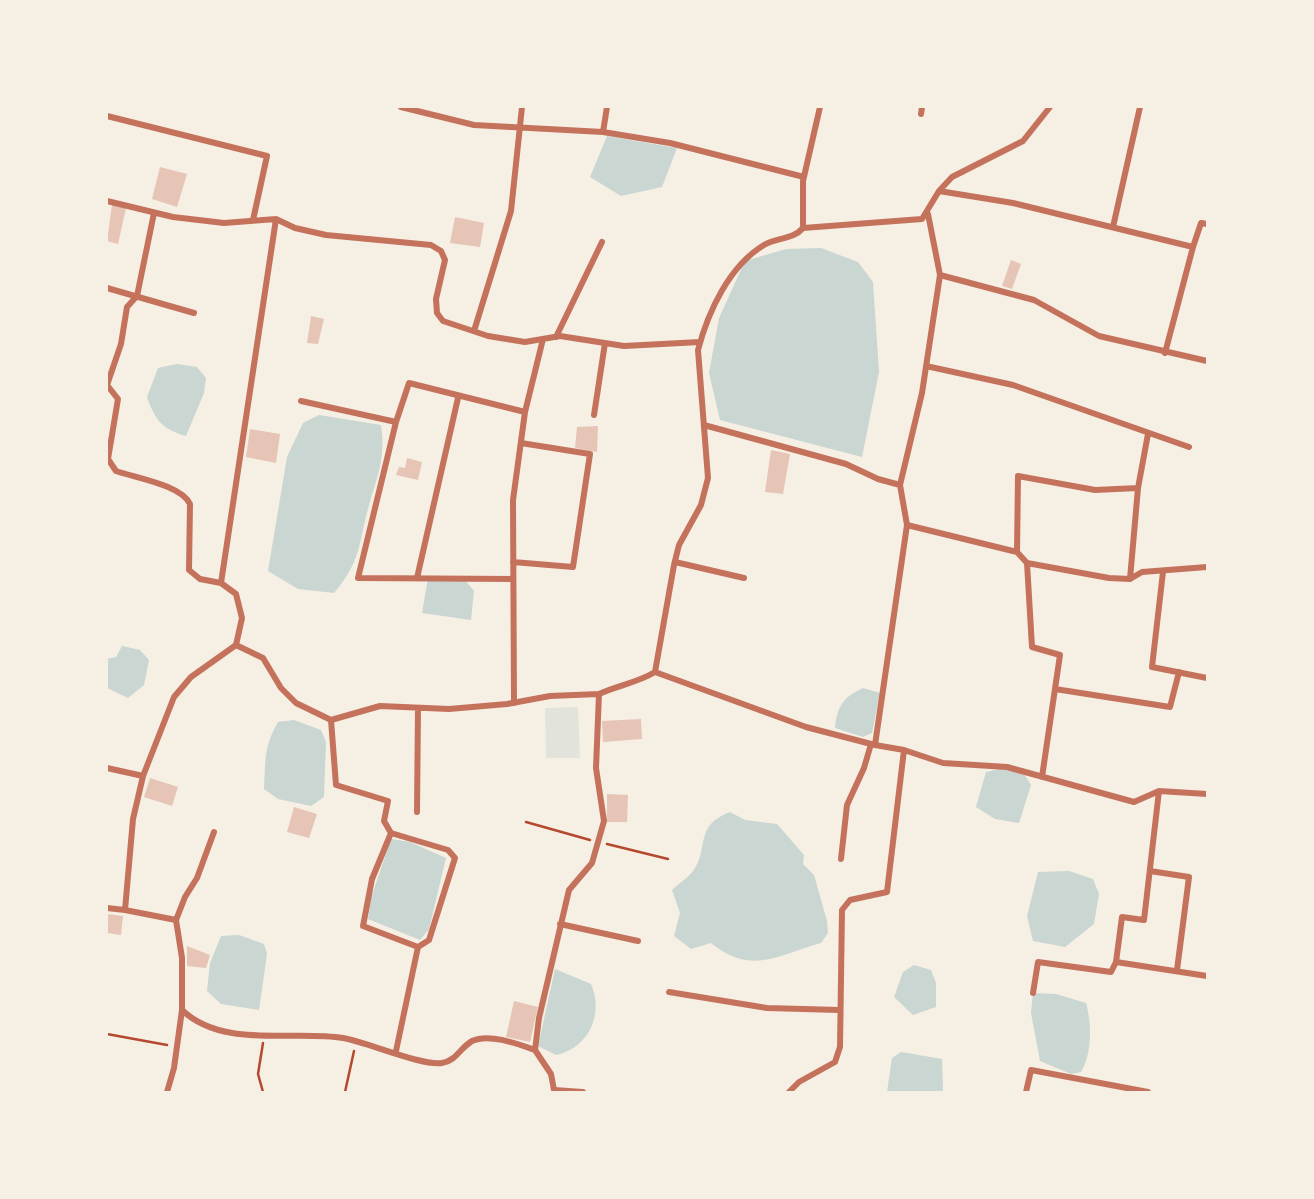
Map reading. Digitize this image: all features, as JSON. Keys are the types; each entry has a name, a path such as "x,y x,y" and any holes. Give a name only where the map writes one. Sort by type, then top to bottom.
{"street":[{"path":"401,107 474,125 603,132 670,143 804,177"},
{"path":"474,331 511,211 522,107"},
{"path":"603,132 607,107"},
{"path":"803,228 804,177 820,107"},
{"path":"236,645 263,658 281,688 296,703 331,720 380,706 449,709 514,703 550,696 599,694 616,686 640,681 655,672 679,545 701,505 708,478 700,342 724,289 745,261 765,244 790,237 803,228 922,219 928,214 939,191 966,169 1023,141 1050,107"},
{"path":"1112,227 1140,107"},
{"path":"107,116 267,156 253,220"},
{"path":"939,191 1013,203 1193,247"},
{"path":"107,201 154,213 224,223 276,219 295,228 326,234 431,245 440,251 445,260 436,299 437,313 443,321 474,331 525,342 556,337 624,345 700,342"},
{"path":"125,910 133,819 143,776 174,697 191,677 236,645 242,618 236,594 222,583 200,579 189,570 190,504 183,492 111,468 108,459 118,399 107,385 121,344 127,307 137,296 154,213"},
{"path":"841,859 847,806 873,744 907,525 900,485 926,366 940,275 928,214"},
{"path":"222,583 276,219"},
{"path":"1166,353 1193,247 1201,223 1207,224"},
{"path":"556,337 602,242"},
{"path":"940,275 1034,300 1100,336 1207,361"},
{"path":"107,288 194,313"},
{"path":"514,703 513,500 525,412 542,339"},
{"path":"594,415 605,343"},
{"path":"926,366 1013,386 1188,447"},
{"path":"513,579 358,578 396,422 409,383 457,398 525,412"},
{"path":"417,578 457,398"},
{"path":"301,401 396,422"},
{"path":"704,425 846,464 878,479 900,485"},
{"path":"1130,579 1138,488 1149,434"},
{"path":"513,562 573,567 590,454 521,443"},
{"path":"1017,552 1018,476 1095,489 1138,488"},
{"path":"907,525 1017,552 1027,563 1032,647 1060,655 1042,777"},
{"path":"675,562 744,578"},
{"path":"1027,563 1130,579 1142,572 1207,567"},
{"path":"1163,572 1152,667 1207,678"},
{"path":"655,672 806,727 904,750 943,763 1007,767 1134,802 1159,791 1207,794"},
{"path":"1055,689 1170,707 1180,672"},
{"path":"583,1092 554,1091 551,1074 535,1050 539,1018 569,890 592,863 604,821 596,768 599,694"},
{"path":"417,812 418,708"},
{"path":"331,720 336,785 388,801 384,821 391,833 449,850 455,859 429,940 418,947 396,1051"},
{"path":"789,1092 799,1082 835,1062 840,1047 842,911 850,900 887,892 904,750"},
{"path":"107,768 143,776"},
{"path":"1033,993 1038,962 1111,972 1116,962 1122,917 1144,920 1159,791"},
{"path":"167,1092 182,1010 182,958 177,920 185,897 194,886 214,832"},
{"path":"391,833 372,879 363,926 418,947"},
{"path":"1150,871 1189,877 1177,970"},
{"path":"107,908 177,920"},
{"path":"560,924 638,941"},
{"path":"1116,962 1207,975"},
{"path":"669,992 767,1008 839,1010"},
{"path":"182,1010 196,1024 264,1037 340,1038 442,1063 459,1055 471,1041 486,1038 535,1050"},
{"path":"1026,1092 1031,1070 1148,1092"}],"path":[{"path":"107,1034 177,1047"},
{"path":"263,1092 258,1074 264,1037"},
{"path":"345,1092 357,1041"}],"shaded area":[{"path":"607,136 677,148 662,187 621,196 590,177"},
{"path":"821,248 858,262 873,282 879,372 862,457 720,420 709,373 719,318 745,261 786,249"},
{"path":"177,364 197,367 206,378 204,393 186,436 160,422 147,397 158,368"},
{"path":"319,415 381,425 380,468 357,553 349,572 334,593 298,589 268,571 287,457 303,423"},
{"path":"428,578 464,579 474,591 471,620 422,613"},
{"path":"122,646 140,650 149,660 144,685 128,698 107,688 107,659 116,657"},
{"path":"863,688 880,693 872,733 863,737 835,728 842,704 850,695"},
{"path":"578,707 580,758 546,758 545,708"},
{"path":"294,720 321,730 326,742 324,797 311,806 278,799 264,789 266,755 273,731 278,722"},
{"path":"1007,767 1024,774 1031,785 1019,823 995,819 976,807 986,772"},
{"path":"730,812 745,820 777,824 804,855 803,864 814,875 827,921 828,933 821,943 778,957 752,961 725,953 711,943 691,949 674,936 680,913 672,890 691,874 698,863 704,838 711,824"},
{"path":"391,839 410,842 446,858 429,929 420,940 368,919 371,898"},
{"path":"1069,871 1093,879 1099,894 1094,924 1065,947 1033,941 1027,916 1038,872"},
{"path":"239,935 264,944 267,954 259,1010 221,1004 207,991 210,963 221,936"},
{"path":"914,965 931,970 936,983 936,1007 913,1015 894,997 903,972"},
{"path":"555,969 591,984 596,1007 591,1028 585,1037 568,1051 556,1055 538,1046"},
{"path":"1033,993 1056,994 1086,1003 1090,1039 1081,1072 1071,1074 1040,1061 1031,1013"},
{"path":"901,1052 942,1059 943,1092 887,1092 892,1058"}],"building":[{"path":"160,167 187,174 177,207 152,199"},
{"path":"112,205 126,208 118,244 107,241"},
{"path":"455,217 484,223 480,247 450,243"},
{"path":"1011,260 1021,264 1012,289 1002,286"},
{"path":"311,316 324,319 318,344 307,343"},
{"path":"598,426 597,452 575,448 577,427"},
{"path":"250,429 280,434 276,463 246,457"},
{"path":"771,450 790,454 783,494 765,492"},
{"path":"407,458 422,462 418,480 396,475 399,467 405,468"},
{"path":"641,719 642,739 603,742 602,721"},
{"path":"150,778 178,787 172,806 144,797"},
{"path":"607,794 628,795 627,822 607,822"},
{"path":"294,807 317,814 309,838 287,832"},
{"path":"107,914 123,916 121,935 107,933"},
{"path":"187,946 210,955 206,968 187,966"},
{"path":"514,1001 538,1007 530,1042 506,1037"}]}
